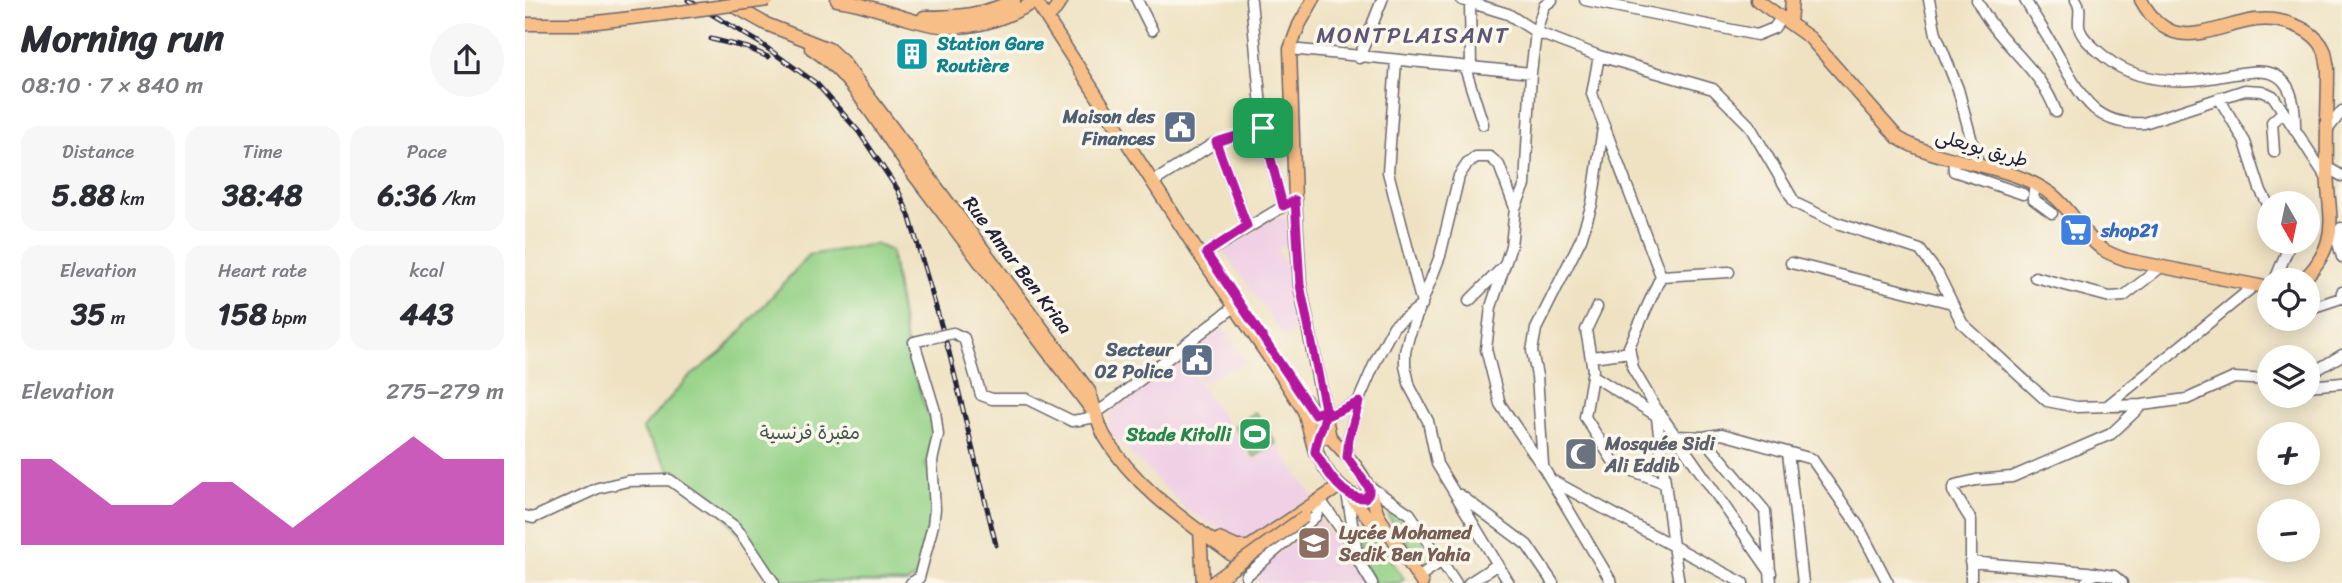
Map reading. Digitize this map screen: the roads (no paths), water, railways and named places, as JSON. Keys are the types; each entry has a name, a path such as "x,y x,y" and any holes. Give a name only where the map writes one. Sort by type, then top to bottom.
{"main road":[{"name":"Rue Amar Ben Kriaa","path":"723,0 784,32 829,49 843,62 1083,384 1093,400 1097,417"},
{"path":"525,24 580,24 770,0"},
{"path":"837,0 869,6 932,25 964,27 991,22 1015,3 1041,4 1062,0"},
{"path":"1313,0 1290,49 1293,120 1289,203 1322,416 1330,437 1368,486 1379,517 1415,581"},
{"name":"طريق بويعلى","path":"1757,0 1810,38 1898,138 1925,152 1978,164 2035,184 2066,207 2102,249 2127,260 2257,286"},
{"path":"1786,20 1792,0"},
{"path":"2141,0 2153,17 2169,30 2200,35 2255,20 2290,23 2316,38 2325,51 2328,68 2328,174 2338,225 2313,268"},
{"path":"1041,4 1206,253 1322,416 1316,447"},
{"path":"1041,4 1234,307 1304,411 1316,447 1345,491 1373,521 1415,581"},
{"name":"Rue Amar Ben Kriaa","path":"784,32 824,56 836,68 1097,417"},
{"path":"1097,417 1117,454 1163,504 1236,558"},
{"path":"1316,447 1323,437 1330,437"},
{"path":"1345,491 1356,498 1365,498 1369,493 1368,486"},
{"path":"1200,531 1237,547 1249,547 1345,491"},
{"path":"1212,583 1345,491"},
{"path":"1200,531 1203,583"}],"street":[{"path":"1137,0 1152,30"},
{"path":"1206,253 1289,203 1263,128 1251,0"},
{"path":"1359,58 1382,0"},
{"path":"1552,0 1544,6 1536,32 1525,185 1515,208 1511,246 1491,307 1486,349 1500,404 1543,467 1612,583"},
{"path":"1585,0 1757,35 1786,20"},
{"path":"1929,0 1937,34 1958,89 1978,164"},
{"path":"1977,0 1984,15 1999,34 2043,82 2056,112"},
{"path":"2025,0 2087,104 2107,118 2131,124 2144,123 2245,90 2262,91 2273,96 2295,131 2328,174 2342,176"},
{"path":"2076,0 2080,7 2079,28 2086,39 2108,59 2131,74 2148,78 2192,80 2252,70 2273,74 2283,80 2288,91 2296,112 2295,131"},
{"path":"1483,124 1468,68 1466,1 1508,14 1536,32 1599,56 1713,89 1749,125 1795,203 1837,223 1920,250 1938,274 1962,323 2047,401 2077,407 2142,405 2186,399 2234,378 2257,379"},
{"path":"1290,49 1359,58 1531,73"},
{"path":"1599,56 1592,94 1661,276 1629,347 1633,369 1657,412 1771,578"},
{"path":"1396,61 1388,172 1422,304"},
{"path":"2219,98 2245,142 2261,191"},
{"path":"2328,129 2342,111"},
{"path":"2274,152 2272,122 2283,112"},
{"path":"1158,179 1216,142 1293,120"},
{"path":"1543,467 1537,376 1532,351 1536,329 1581,239 1592,204 1604,124"},
{"path":"1216,142 1247,226"},
{"path":"1509,583 1437,464 1429,421 1407,377 1405,352 1443,243 1459,176 1467,164 1476,157 1490,157 1499,165 1515,208"},
{"path":"1953,158 1954,171 2023,194"},
{"path":"2035,184 2033,199 2052,213"},
{"path":"2338,225 2338,243 2342,257"},
{"path":"1791,263 1952,303"},
{"path":"1469,301 1506,265"},
{"path":"2035,277 2110,297 2124,296 2161,267"},
{"path":"1661,276 1729,272"},
{"path":"2107,406 2254,286"},
{"path":"2320,305 2341,299 2342,292"},
{"path":"1347,457 1359,402 1394,326 1422,304"},
{"path":"911,583 919,578 933,525 935,509 932,461 937,435 935,411 914,342 953,333 964,338 981,395 1027,399 1072,421 1097,417 1099,411 1234,307"},
{"path":"1597,307 1585,330 1592,357 1585,417 1615,464 1665,483"},
{"path":"1592,357 1630,352"},
{"path":"2320,368 2342,355"},
{"path":"1592,375 1657,412"},
{"path":"2320,385 2342,383"},
{"path":"1093,400 1109,404"},
{"path":"1322,416 1359,402"},
{"path":"1971,583 1971,520 1953,491 1955,485 2012,477 2111,434 2142,405"},
{"path":"1657,412 1679,583"},
{"path":"1676,436 1703,438 1722,434 1812,459 1859,527 1888,583"},
{"path":"1703,438 1765,511 1771,578"},
{"path":"1788,453 1804,583"},
{"path":"525,516 533,519 598,488 628,481 670,480 734,526 743,535 774,583"},
{"path":"1550,480 1743,583"},
{"path":"1368,486 1410,514 1456,583"},
{"path":"1345,491 1358,560 1372,583"},
{"path":"1455,491 1527,545 1553,583"},
{"path":"1236,558 1249,580 1318,511 1355,549"},
{"path":"1415,581 1442,561"},
{"path":"1970,562 2095,573 2114,576 2122,583"},
{"path":"1469,583 1498,564"},
{"path":"1711,568 1714,583"},
{"path":"2085,583 2095,573"}],"railway":[{"path":"688,0 760,43 817,84 859,132 898,190 909,215 949,352 996,545"},
{"path":"711,39 748,48 768,57"}],"place":[{"name":"Station Gare Routière","path":"912,54"},
{"name":"Maison des Finances","path":"1180,127"},
{"name":"shop21","path":"2076,230"},
{"name":"Secteur 02 Police","path":"1197,360"},
{"name":"Stade Kitolli","path":"1255,434"},
{"name":"Mosquée Sidi Ali Eddib","path":"1581,454"},
{"name":"Lycée Mohamed Sedik Ben Yahia","path":"1314,543"}],"district":[{"name":"MONTPLAISANT","path":"1413,35"}],"park label":[{"name":"مقبرة فرنسية","path":"810,432"}]}
